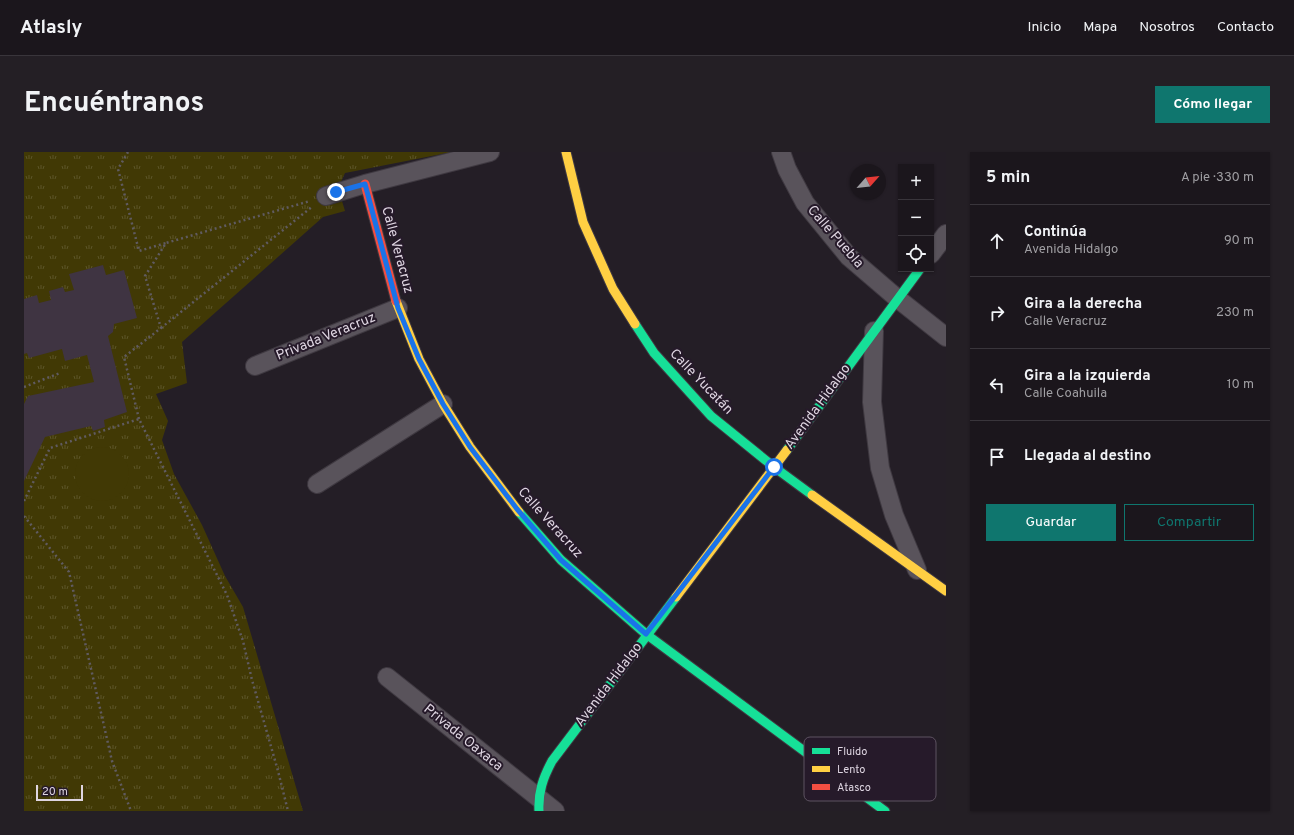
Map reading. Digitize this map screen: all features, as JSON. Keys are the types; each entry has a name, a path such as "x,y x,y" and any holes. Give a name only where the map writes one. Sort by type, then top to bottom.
{"street":[{"path":"326,196 365,184 490,152"},
{"name":"Calle Yucatán","path":"566,152 583,222 613,289 654,353 711,416 774,467 946,590"},
{"name":"Calle Puebla","path":"780,152 805,203 849,256 898,299 946,337"},
{"name":"Calle Veracruz","path":"365,184 398,308 419,359 443,404 470,447 512,503 561,560 646,634 804,751"},
{"path":"934,250 946,234"},
{"name":"Avenida Hidalgo","path":"539,805 541,780 552,761 646,634 774,467 918,272"},
{"name":"Privada Veracruz","path":"255,366 398,308"},
{"path":"874,331 872,402 880,468 894,515 917,570"},
{"path":"317,484 443,404"},
{"name":"Privada Oaxaca","path":"387,677 539,805 555,811"},
{"name":"Calle Veracruz","path":"871,801 885,811"}],"path":[{"path":"128,152 118,169 138,251 326,196"},
{"path":"288,811 252,680 243,641 227,595 139,420 124,357 326,196"},
{"path":"161,328 144,276 166,243"},
{"path":"24,387 60,372"},
{"path":"24,501 50,448 139,420"},
{"path":"24,516 69,572 112,761 131,811"}],"green space":[{"path":"24,152 452,152 345,173 338,188 345,211 323,217 182,342 187,383 156,394 168,421 162,440 174,474 202,525 225,576 243,607 303,811 24,811"},
{"path":"97,447 107,447 117,451 125,459 129,469 129,479 125,489 117,497 107,501 97,501 87,497 79,489 75,479 75,469 79,459 87,451"}],"building":[{"path":"103,265 106,275 124,270 137,318 114,324 113,332 108,336 127,412 104,420 105,427 93,431 91,426 45,437 24,481 24,404 28,396 94,382 87,355 65,361 62,349 29,358 27,353 24,354 24,299 37,295 39,303 51,300 49,291 63,287 65,292 74,290 69,274"}],"traffic: fast":[{"path":"787,450 918,272"},
{"path":"635,324 654,353 711,416 774,467 812,495"},
{"path":"519,512 561,560 646,634 804,751"},
{"path":"539,811 539,798 542,785 552,761 676,597"},
{"path":"871,801 885,811"}],"traffic: slow":[{"path":"566,152 583,222 613,289 635,324"},
{"path":"396,301 419,359 443,404 470,447 519,512"},
{"path":"676,597 787,450"},
{"path":"812,495 946,591"}],"traffic: jam":[{"path":"365,184 396,301"}],"route":[{"path":"336,192 365,184 398,308 419,359 443,404 470,447 517,509 561,560 646,634 774,467"}]}
